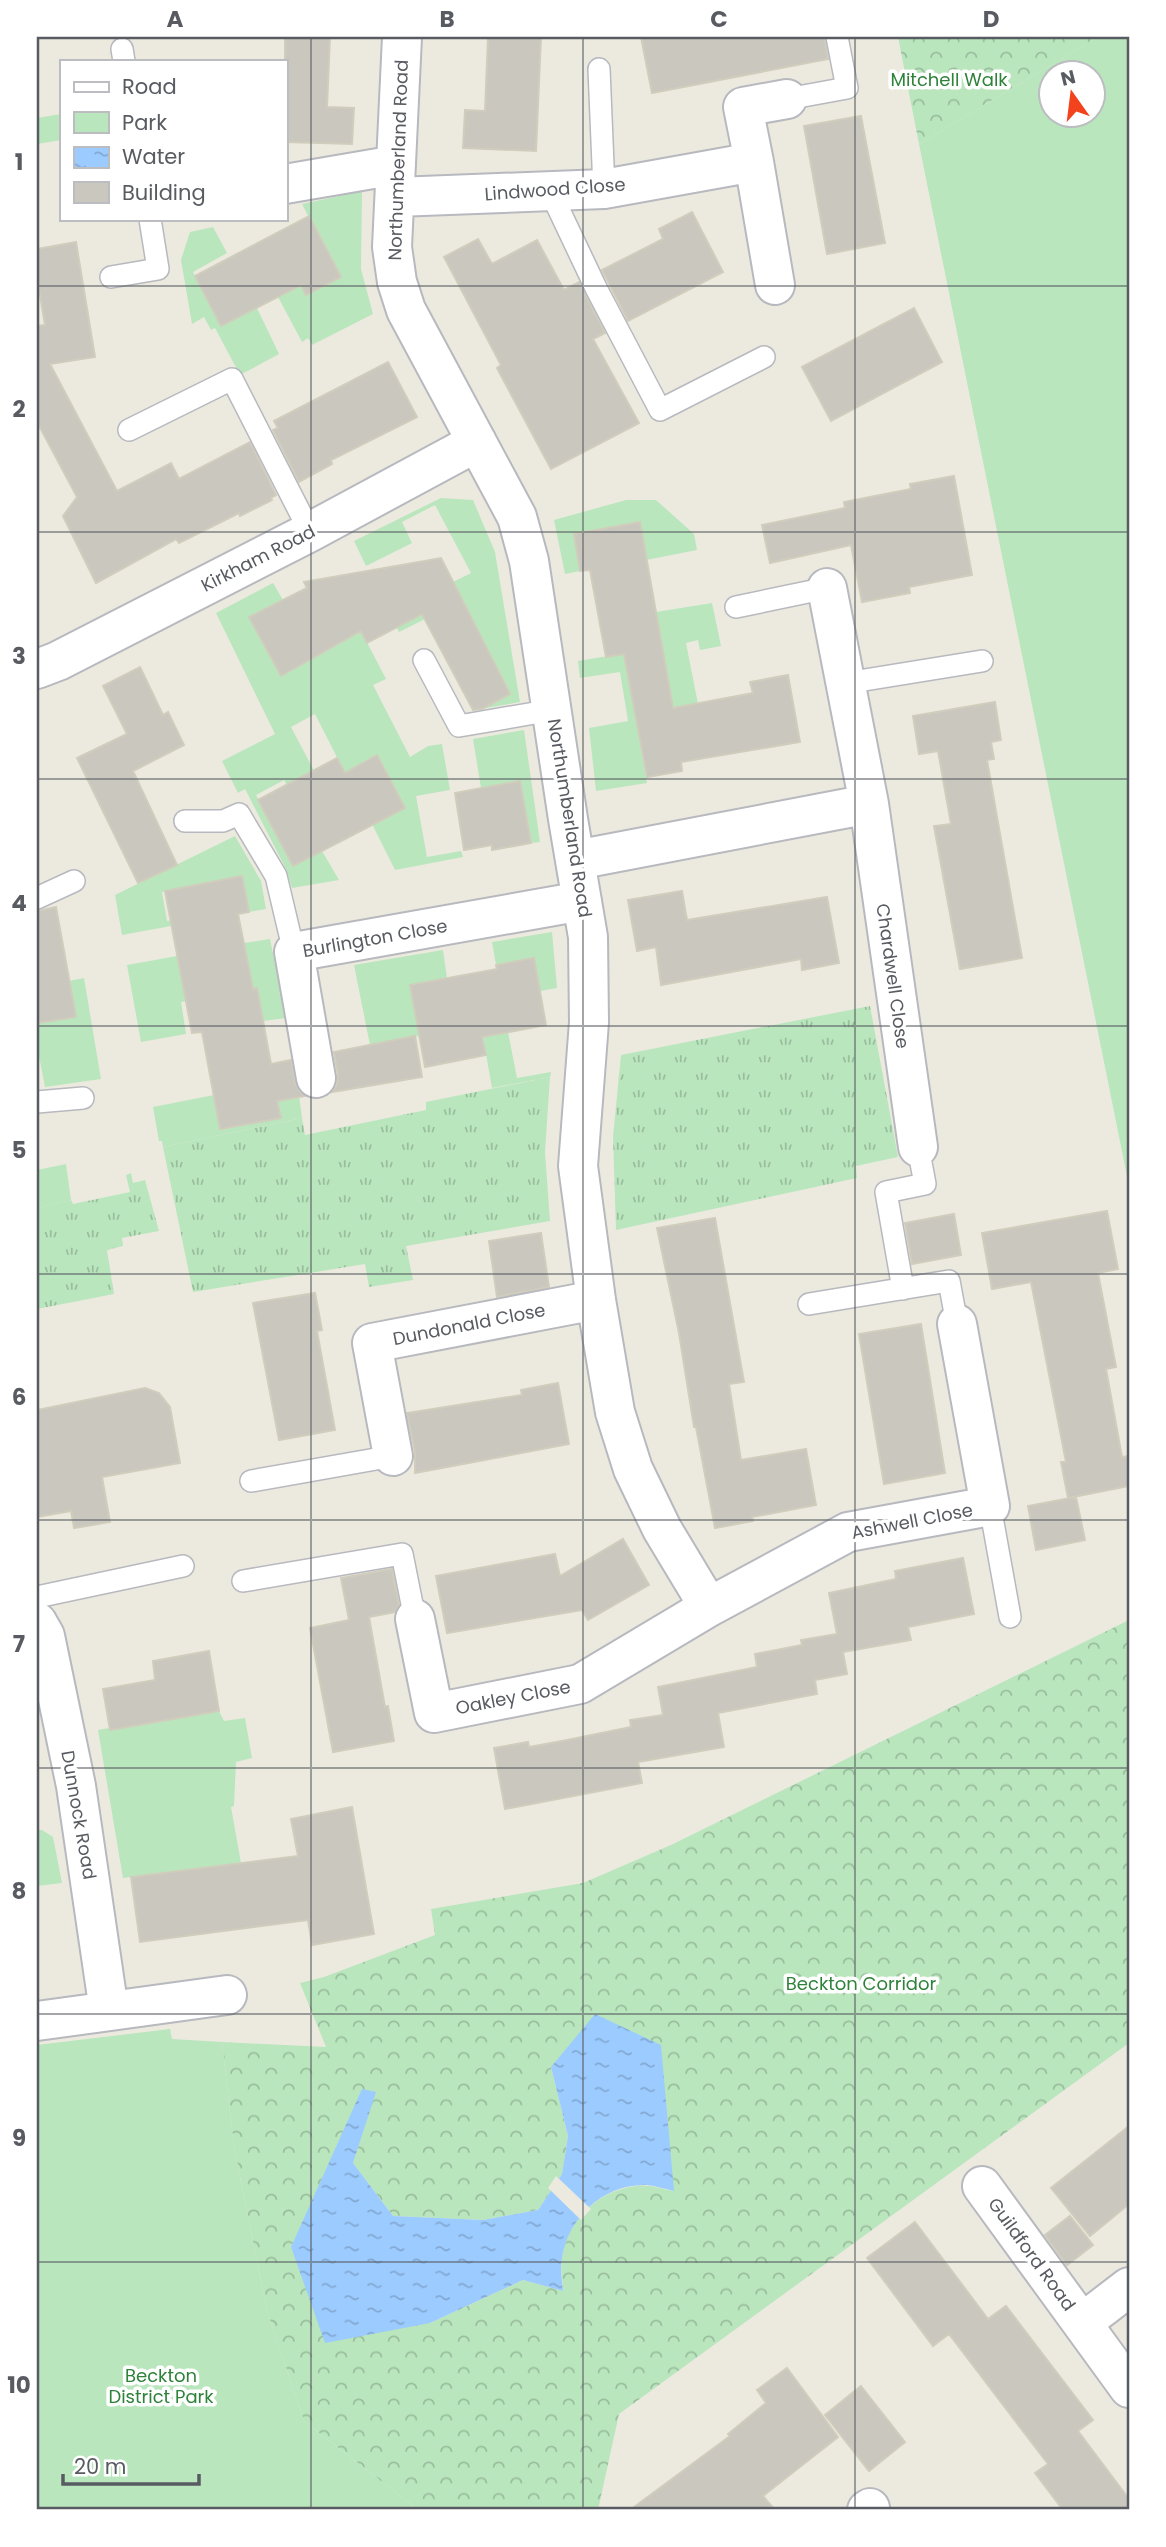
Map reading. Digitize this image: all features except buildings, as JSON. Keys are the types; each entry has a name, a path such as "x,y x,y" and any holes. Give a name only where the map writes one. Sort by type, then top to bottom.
{"street":[{"name":"Northumberland Road","path":"402,37 393,247 397,282 406,310 517,517 529,561 588,937 589,1022 578,1166 596,1300 615,1412 633,1469 662,1529 709,1607"},
{"path":"775,285 743,107 787,99"},
{"name":"Lindwood Close","path":"287,184 396,181 550,191 604,189 754,162"},
{"name":"Kirkham Road","path":"37,669 58,661 310,532 477,442"},
{"name":"Chardwell Close","path":"827,588 869,804 918,1147"},
{"path":"576,860 869,804"},
{"name":"Burlington Close","path":"316,1078 294,952 582,901"},
{"name":"Dundonald Close","path":"393,1456 372,1343 596,1300"},
{"name":"Ashwell Close","path":"709,1607 848,1532 990,1506 957,1324"},
{"name":"Oakley Close","path":"415,1619 434,1713 580,1684 709,1607"},
{"name":"Dunnock Road","path":"40,1632 76,1786 109,2011"},
{"path":"37,2021 227,1995"},
{"name":"Guildford Road","path":"982,2186 1129,2388"},
{"name":"Guildford Road","path":"1082,2322 1129,2287"}],"lane":[{"path":"787,99 847,88 837,37"},
{"path":"600,69 604,189"},
{"path":"550,191 596,288 660,410 764,357"},
{"path":"111,277 158,269 150,220"},
{"path":"129,430 232,379 310,532"},
{"path":"736,607 827,588"},
{"path":"424,660 459,726 552,709"},
{"path":"846,684 982,661"},
{"path":"185,821 223,821 239,814 276,876 294,952"},
{"path":"37,898 74,881"},
{"path":"37,1102 83,1098"},
{"path":"904,1289 886,1192 925,1184 918,1147"},
{"path":"809,1304 949,1280 957,1324"},
{"path":"251,1481 393,1456"},
{"path":"990,1506 1010,1617"},
{"path":"243,1581 402,1554 415,1619"},
{"path":"37,1597 183,1566"}],"green space":[{"name":"Mitchell Walk","path":"898,37 1098,37 1060,60 1036,60 1036,74 919,144"},
{"path":"1098,37 1129,37 1129,1186 919,144 1036,74 1036,130 1106,130 1106,60 1060,60"},
{"path":"60,114 60,140 37,144 37,118"},
{"path":"362,191 361,269 373,314 312,345 308,338 302,342 278,297 301,285 307,295 340,277 302,204"},
{"path":"213,227 227,253 193,272 221,326 257,308 279,354 240,375 215,328 211,330 204,317 192,324 181,260 190,232"},
{"path":"441,498 473,500 495,552 520,702 481,709 510,694 478,632 429,617 399,632 387,610 471,573 435,505 402,522 412,543 366,566 354,541"},
{"path":"626,500 656,500 694,534 697,550 646,560 639,522 574,534 580,571 565,574 554,520"},
{"path":"273,583 283,600 249,617 281,676 358,625 386,679 373,685 410,757 428,746 442,744 450,790 416,796 427,857 461,851 463,857 395,870 372,824 404,807 378,756 345,773 315,714 291,727 321,784 295,798 284,780 256,795 293,866 322,851 339,880 292,888 286,869 245,789 238,793 222,761 275,734 216,613"},
{"path":"712,603 721,646 700,650 698,640 686,643 698,704 635,716 647,783 596,791 589,728 628,721 620,672 580,678 578,661 662,647 656,612"},
{"path":"524,730 540,842 531,843 481,788 473,739"},
{"path":"235,836 261,881 266,909 249,912 242,876 162,892 167,921 181,919 182,924 122,935 115,895"},
{"path":"552,932 557,988 540,991 496,965 492,942"},
{"path":"270,939 286,1018 263,1021 257,988 181,1002 186,1034 141,1042 127,965 188,954 250,977 244,943"},
{"path":"443,950 447,978 410,985 419,1036 370,1045 354,965"},
{"path":"84,978 101,1079 45,1087 37,1056 37,1011 44,1010 46,1022 75,1017 69,981"},
{"path":"870,1006 898,1157 856,1166 857,1178 616,1230 613,1137 621,1055"},
{"path":"508,1032 517,1078 551,1072 550,1077 492,1088 483,1037"},
{"path":"550,1077 545,1152 550,1221 406,1246 413,1280 369,1287 365,1264 193,1292 163,1147 302,1118 305,1135 426,1110 426,1102"},
{"path":"297,1080 302,1118 163,1147 162,1141 159,1141 153,1107 214,1095 221,1129 280,1118 274,1084"},
{"path":"66,1164 71,1200 37,1208 37,1170"},
{"path":"131,1173 133,1183 145,1180 159,1231 122,1238 123,1246 107,1250 114,1294 37,1309 37,1208 71,1200 73,1204 130,1192 126,1175"},
{"name":"Beckton Corridor","path":"1129,1620 1129,2043 619,2414 598,2510 418,2510 304,2421 267,2311 234,2147 222,2042 326,2047 300,1983 324,1977 435,1935 431,1909 583,1883 671,1845","holes":["551,2067 674,2191 646,2186 622,2189 597,2201 587,2210 570,2232 565,2244 561,2262 563,2291 523,2280 430,2323 291,2247 375,2092 353,2163 393,2216 483,2220 538,2210 562,2174 568,2136"]},
{"path":"219,1711 224,1721 245,1718 252,1758 236,1762 234,1806 231,1807 241,1863 123,1878 98,1730"},
{"path":"37,1830 53,1837 62,1883 37,1886"},
{"name":"Beckton District Park","path":"170,2029 172,2039 222,2042 234,2147 267,2311 304,2421 418,2510 37,2510 37,2045"}],"water":[{"path":"595,2014 661,2045 674,2191 647,2185 632,2186 603,2196 591,2205 580,2216 566,2243 561,2266 563,2291 523,2280 430,2323 325,2343 291,2247 362,2089 376,2092 353,2163 393,2216 483,2220 538,2210 562,2174 568,2136 551,2067"}],"pier":[{"path":"556,2176 591,2209 581,2220 548,2188"}]}
